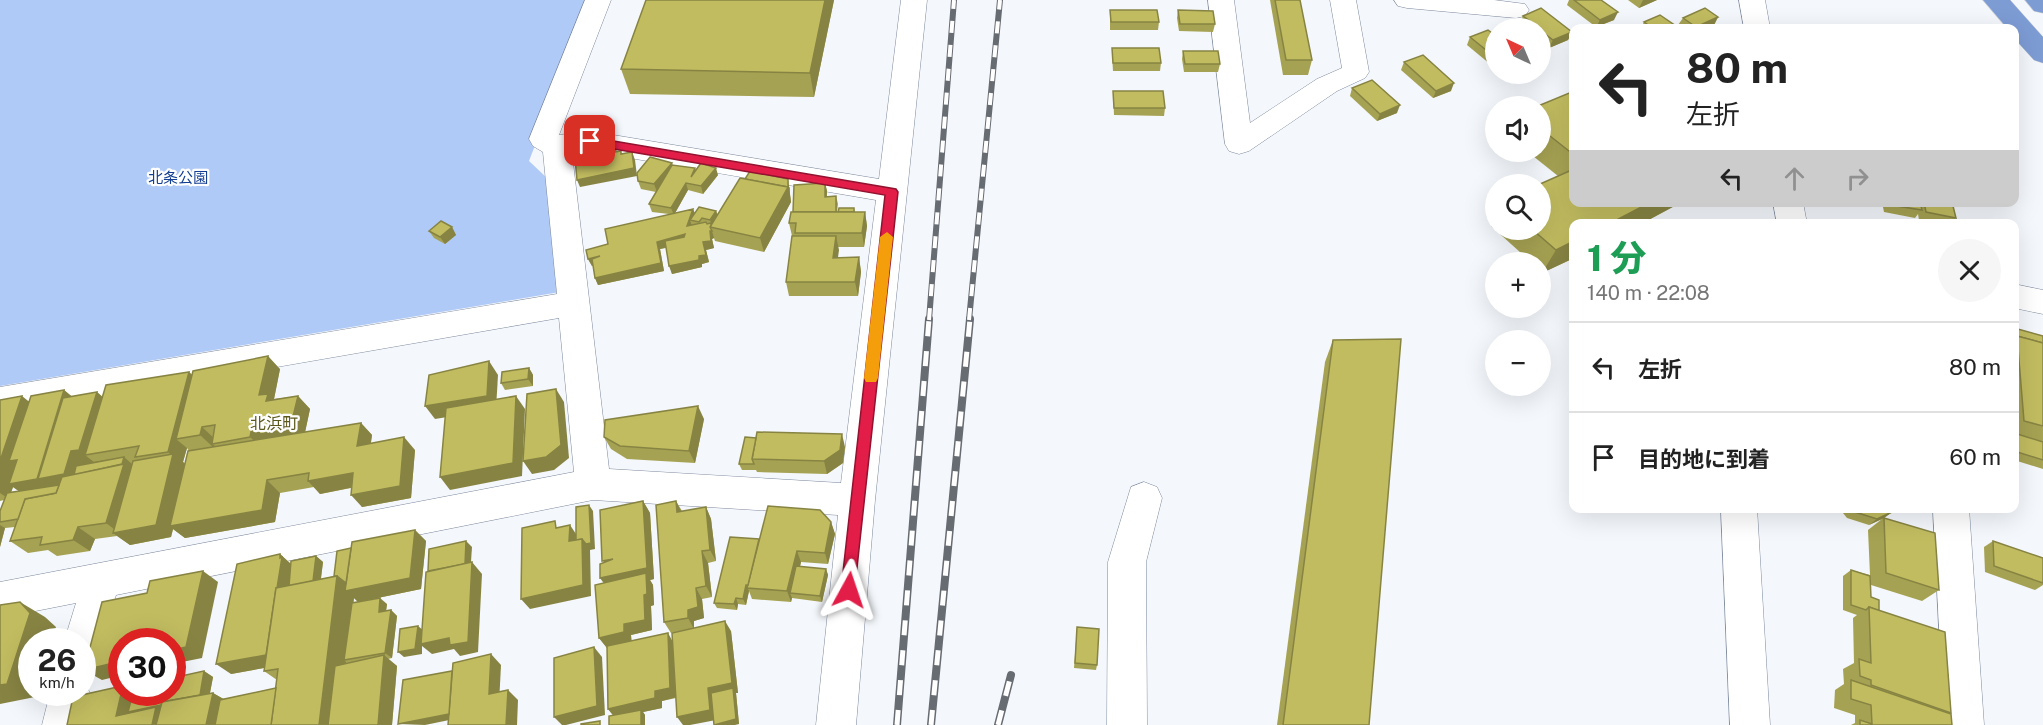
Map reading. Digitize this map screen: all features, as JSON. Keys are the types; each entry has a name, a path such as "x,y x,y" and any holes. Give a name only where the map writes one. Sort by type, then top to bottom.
{"highway":[{"path":"1996,0 2017,24"},
{"path":"2038,0 2043,5"},
{"path":"2019,26 2043,54"}],"street":[{"path":"598,0 543,139 557,147 590,141 892,192"},
{"path":"836,725 857,500 914,0"},
{"path":"1221,0 1239,144 1327,86 1356,72 1343,0"},
{"path":"1407,0 1516,10"},
{"path":"1752,0 1756,24"},
{"path":"557,147 593,484"},
{"path":"2019,297 2043,302"},
{"path":"0,401 575,303"},
{"path":"0,600 593,484 857,500"},
{"path":"1127,725 1126,562 1144,498"},
{"path":"1738,513 1750,725"},
{"path":"1951,513 1964,725"},
{"path":"88,628 102,580"},
{"path":"62,725 67,706"}],"green space":[{"name":"北条公園","path":"0,0 591,0 529,161 548,179 560,292 0,386"}],"building":[{"path":"646,0 825,0 810,73 621,69"},
{"path":"1275,0 1300,0 1312,60 1286,60"},
{"path":"1574,0 1601,0 1618,12 1600,20"},
{"path":"1541,8 1569,30 1569,33 1553,40 1551,38 1551,18 1526,18 1523,16"},
{"path":"1705,8 1718,17 1703,24 1692,24 1683,18"},
{"path":"1110,10 1157,10 1159,22 1111,22"},
{"path":"1178,10 1213,11 1215,24 1180,24"},
{"path":"1660,15 1673,24 1647,24 1644,22"},
{"path":"1485,31 1485,49 1470,37"},
{"path":"1112,48 1159,48 1161,63 1113,63"},
{"path":"1183,51 1218,51 1220,64 1185,64"},
{"path":"1423,55 1454,83 1436,91 1404,62"},
{"path":"1372,80 1400,105 1380,114 1352,88"},
{"path":"1113,91 1163,91 1165,108 1114,108"},
{"path":"1569,93 1569,151 1551,137 1551,101"},
{"path":"616,150 615,152 621,151 621,154 632,152 634,168 577,180 575,158 597,151 597,153"},
{"path":"650,157 672,163 654,184 638,181 637,173"},
{"path":"701,163 716,168 701,186 686,183 671,208 649,204 672,165 695,168 691,177"},
{"path":"750,171 788,179 788,187 745,179"},
{"path":"1569,171 1569,207 1641,207 1619,219 1569,219 1569,244 1556,250 1544,240 1551,240 1551,179"},
{"path":"740,178 788,187 760,238 710,227"},
{"path":"825,183 825,197 836,196 836,212 793,212 794,185"},
{"path":"699,207 716,211 710,220 702,218 699,222 690,220"},
{"path":"1903,207 1921,207 1922,210"},
{"path":"1925,207 1953,207 1956,218 1926,212"},
{"path":"839,208 854,208 854,212 838,212"},
{"path":"693,209 687,226 711,223 712,231 710,231 711,241 703,242 706,255 699,256 699,260 669,266 665,241 684,237 685,234 657,242 661,263 595,278 592,259 600,256 588,259 586,250 608,244 605,229"},
{"path":"791,212 865,212 862,233 795,233 796,223 789,223"},
{"path":"441,221 452,227 440,237 429,231"},
{"path":"792,236 836,236 833,258 859,257 855,282 786,282"},
{"path":"2019,329 2043,336 2043,343 2019,337"},
{"path":"2019,337 2043,343 2043,426 2024,421"},
{"path":"1401,339 1369,725 1283,725 1333,340"},
{"path":"268,356 259,395 268,394 266,401 298,396 290,429 259,434 263,417 254,418 250,437 212,444 215,425 202,427 200,435 176,439 193,371"},
{"path":"489,361 487,396 425,406 429,375"},
{"path":"529,368 528,379 501,383 502,372"},
{"path":"189,372 168,452 135,457 139,446 85,455 106,385"},
{"path":"556,389 561,445 546,457 523,461 527,394"},
{"path":"64,390 37,479 9,484 17,460 9,461 31,396"},
{"path":"97,392 79,450 71,451 64,474 38,479 63,398"},
{"path":"22,396 0,461 0,400"},
{"path":"516,396 513,463 440,477 446,408"},
{"path":"698,406 689,451 620,446 604,437 605,420"},
{"path":"361,423 357,446 404,437 400,486 351,495 353,473 308,481 309,473 267,480 262,510 170,526 188,451"},
{"path":"757,432 842,434 840,450 824,461 752,459"},
{"path":"2019,435 2043,442 2043,460 2019,453"},
{"path":"745,437 756,438 752,459 754,464 739,464"},
{"path":"173,454 156,525 113,533 133,461"},
{"path":"124,457 122,464 74,475 76,466"},
{"path":"124,464 106,523 78,527 73,540 40,545 42,537 10,541 25,499 56,493 62,477"},
{"path":"59,485 56,493 25,499 18,519 0,522 0,511 7,493"},
{"path":"643,501 647,568 600,578 600,564 613,559 602,561 600,510"},
{"path":"676,501 677,512 706,507 710,550 702,551 706,586 696,588 698,607 688,610 688,618 664,622 656,505"},
{"path":"589,505 591,543 586,544 582,539 576,540 576,507"},
{"path":"768,506 820,510 831,522 825,553 797,551 787,591 747,588"},
{"path":"1858,513 1890,513 1877,519"},
{"path":"1884,518 1935,533 1939,590 1886,573"},
{"path":"555,521 556,528 570,525 569,541 582,539 583,585 521,599 522,528"},
{"path":"415,530 410,578 345,591 352,542"},
{"path":"730,537 759,539 743,599 736,598 734,604 714,603"},
{"path":"466,541 465,564 428,571 429,549"},
{"path":"1993,541 2043,558 2043,583 1994,566"},
{"path":"351,548 346,583 334,576 337,551"},
{"path":"280,554 280,558 282,557 266,655 216,664 237,564"},
{"path":"316,556 313,581 289,586 291,561"},
{"path":"472,562 468,642 450,645 449,638 421,644 426,572"},
{"path":"796,566 826,569 820,596 790,593"},
{"path":"1851,570 1870,576 1871,597 1879,600 1879,611 1869,607 1866,610 1851,605"},
{"path":"203,571 186,647 186,628 108,628 108,664 96,667 95,628 102,602 147,593 150,581"},
{"path":"646,573 645,620 624,624 624,632 599,638 595,585"},
{"path":"337,576 319,725 271,725 278,669 264,671 276,588"},
{"path":"380,598 379,612 391,610 385,653 344,660 352,603"},
{"path":"20,602 30,613 25,628 18,628 18,650 7,684 0,685 0,605"},
{"path":"1869,607 1945,632 1951,713 1871,685 1871,680 1860,676 1859,659 1871,663"},
{"path":"725,621 732,683 708,688 710,710 677,717 672,633"},
{"path":"418,626 415,649 398,652 400,629"},
{"path":"1077,627 1099,629 1097,665 1075,663"},
{"path":"668,633 670,688 655,691 655,698 608,709 607,646"},
{"path":"594,647 597,706 554,717 554,658"},
{"path":"491,654 489,694 508,690 506,725 448,725 453,663"},
{"path":"384,655 378,725 328,725 335,666"},
{"path":"204,671 200,695 186,698 186,675"},
{"path":"452,671 449,714 398,724 403,680"},
{"path":"1851,680 1951,714 1952,725 1860,725 1860,720 1872,724 1871,705 1851,699"},
{"path":"276,688 271,725 215,725 220,700"},
{"path":"733,688 736,719 714,725 711,693"},
{"path":"108,689 108,706 118,706 116,716 156,707 152,725 67,725 71,706 96,706 96,692"},
{"path":"213,693 206,725 156,725 161,706 186,706 186,698"},
{"path":"130,706 156,706 128,712"},
{"path":"641,710 641,725 609,725 609,716"},
{"path":"600,721 600,725 581,725 581,724"}],"railway":[{"path":"929,320 954,0"},
{"path":"969,320 1000,0"},
{"path":"897,725 929,319"},
{"path":"931,725 970,319"},
{"path":"998,725 1011,675"}],"slow traffic":[{"path":"871,378 887,237"}],"district":[{"name":"北浜町","path":"274,423"}],"route":[{"path":"590,141 892,192 849,590"}]}
